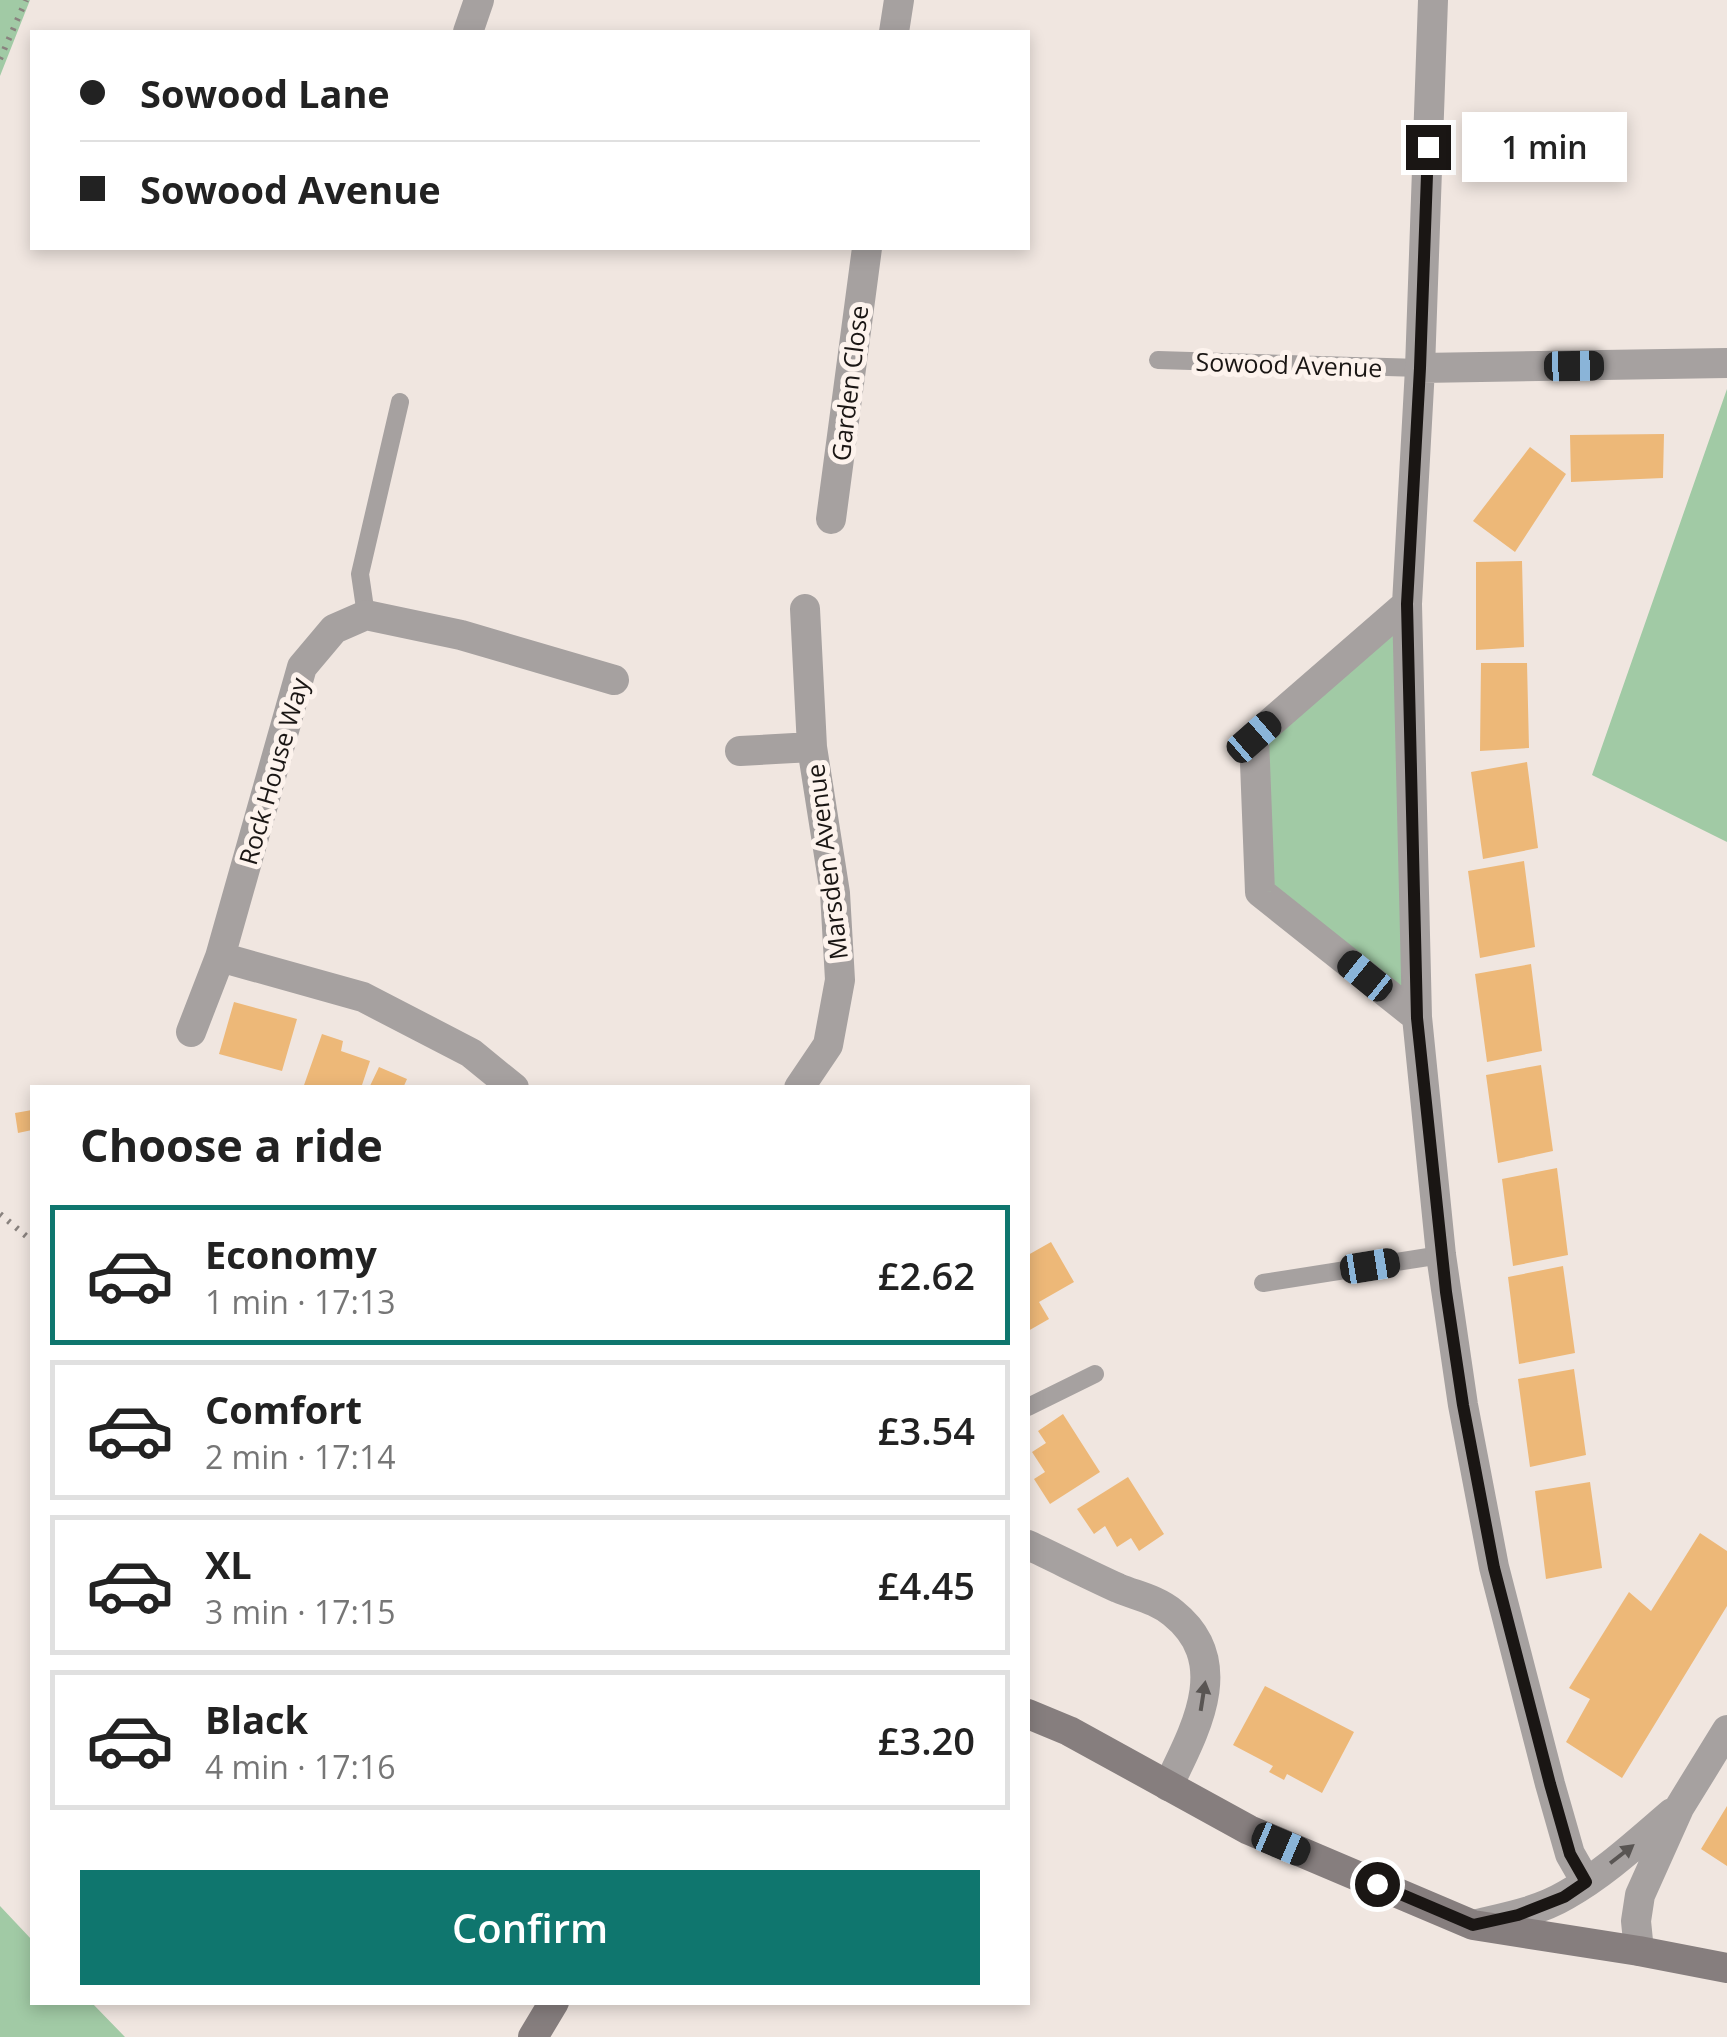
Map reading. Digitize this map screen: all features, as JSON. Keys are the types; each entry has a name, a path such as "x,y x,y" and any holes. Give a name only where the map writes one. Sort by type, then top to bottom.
{"main road":[{"path":"1030,1715 1069,1731 1249,1830 1473,1925 1639,1950 1727,1968"},
{"path":"534,2037 552,2005"}],"street":[{"path":"469,30 479,0"},
{"path":"894,30 899,0"},
{"name":"Sowood Avenue","path":"1433,0 1407,604 1417,1018 1441,1255 1463,1405 1494,1568 1570,1854 1586,1882"},
{"name":"Garden Close","path":"831,519 866,250"},
{"path":"1420,368 1727,363"},
{"path":"1407,604 1254,737 1260,892 1417,1018"},
{"name":"Marsden Avenue","path":"801,1085 828,1045 840,980 835,893 812,747 805,609"},
{"path":"366,615 461,635 614,680"},
{"name":"Rock House Way","path":"191,1032 220,957 302,667 334,628 366,615"},
{"name":"Marsden Avenue","path":"740,751 812,747"},
{"path":"220,957 364,998 471,1053 510,1085"},
{"path":"1030,1546 1172,1612 1188,1628 1204,1654 1206,1687 1197,1727 1168,1786"},
{"path":"1639,1950 1636,1921 1640,1894 1678,1808 1727,1730"},
{"path":"1473,1925 1518,1915 1564,1897 1678,1808"}],"lane":[{"name":"Sowood Avenue","path":"1158,360 1420,368"},
{"path":"366,615 360,574 400,402"},
{"path":"1263,1283 1441,1255"},
{"path":"1030,1406 1095,1374"}],"path":[{"path":"0,59 26,0"},
{"path":"0,1214 30,1238"}],"green space":[{"path":"0,0 30,0 0,76"},
{"path":"1727,389 1727,842 1592,775"},
{"path":"1407,604 1417,1017 1260,892 1254,737"},
{"path":"0,1906 30,1938 30,2005 94,2005 125,2037 0,2037"}],"building":[{"path":"1664,434 1663,478 1571,482 1570,435"},
{"path":"1530,447 1566,474 1515,552 1473,521"},
{"path":"1522,561 1524,647 1476,650 1476,562"},
{"path":"1481,663 1527,663 1529,748 1480,751"},
{"path":"1527,762 1538,848 1483,859 1471,772"},
{"path":"1524,861 1535,947 1480,958 1468,871"},
{"path":"1531,964 1542,1051 1487,1062 1475,974"},
{"path":"234,1002 297,1019 282,1071 219,1054"},
{"path":"322,1034 343,1041 341,1051 370,1061 362,1085 304,1085"},
{"path":"1541,1065 1553,1151 1498,1163 1486,1075"},
{"path":"379,1067 407,1079 404,1085 370,1085"},
{"path":"30,1110 30,1130 18,1133 15,1113"},
{"path":"1557,1168 1568,1255 1513,1266 1502,1179"},
{"path":"1051,1242 1074,1282 1039,1302 1049,1319 1030,1330 1030,1254"},
{"path":"1563,1266 1575,1353 1519,1364 1508,1277"},
{"path":"1574,1369 1586,1455 1530,1467 1518,1379"},
{"path":"1063,1414 1100,1472 1050,1504 1034,1479 1045,1472 1032,1452 1046,1443 1038,1431"},
{"path":"1128,1477 1164,1534 1139,1551 1131,1538 1117,1547 1105,1526 1094,1534 1077,1509"},
{"path":"1590,1482 1602,1568 1546,1579 1535,1491"},
{"path":"1700,1533 1727,1551 1727,1606 1622,1778 1566,1742 1590,1699 1569,1688 1629,1592 1651,1611"},
{"path":"1265,1686 1354,1732 1322,1793 1287,1774 1284,1780 1269,1772 1273,1766 1233,1745"},
{"path":"1727,1806 1727,1866 1701,1849"}],"route":[{"path":"1377,1884 1473,1925 1518,1915 1564,1897 1586,1882 1570,1854 1494,1568 1446,1292 1417,1018 1407,604 1428,147"}]}
